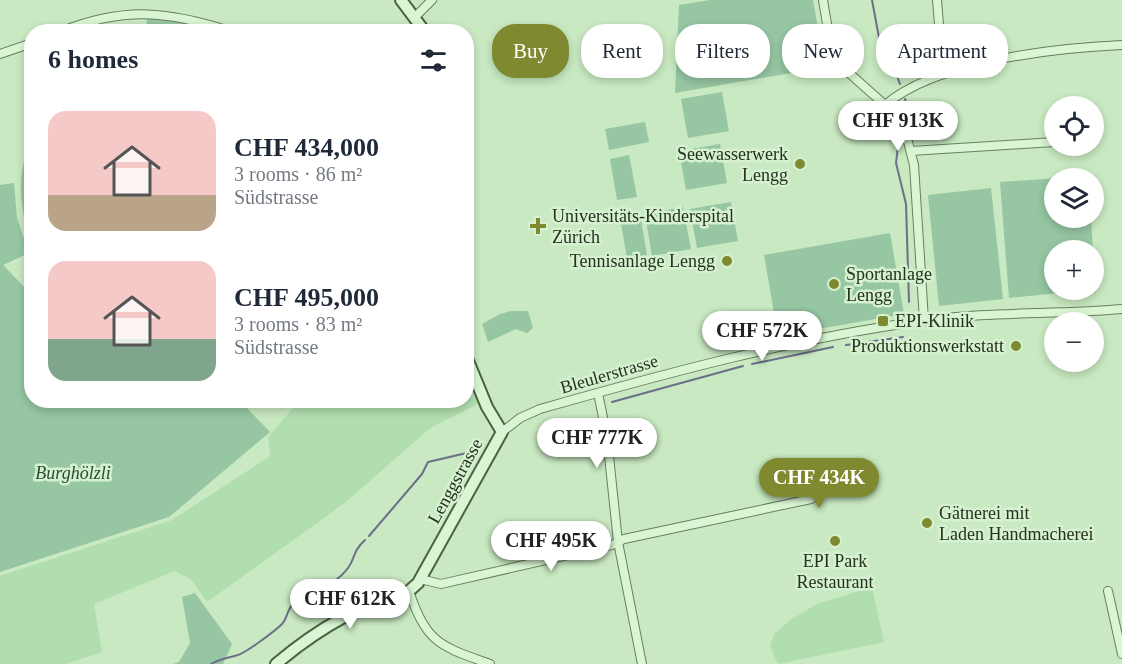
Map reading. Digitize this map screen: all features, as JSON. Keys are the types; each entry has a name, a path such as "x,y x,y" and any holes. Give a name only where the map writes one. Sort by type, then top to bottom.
{"street":[{"path":"401,0 420,24"},
{"path":"415,17 432,0"},
{"path":"823,0 826,23 835,50 849,73 885,105 900,123 911,151 924,320"},
{"path":"937,0 939,24"},
{"path":"83,24 103,17 146,13 177,16 205,24"},
{"path":"1008,60 1122,45"},
{"path":"0,54 24,46"},
{"path":"885,105 910,87 933,78"},
{"path":"911,151 1044,142"},
{"name":"Bleulerstrasse","path":"501,432 520,418 540,409 715,360 807,339 924,320 1122,309"},
{"name":"Lenggstrasse","path":"414,586 501,432 487,407 474,375"},
{"path":"598,393 607,437 618,542 642,664"},
{"path":"276,664 312,636 338,620 414,586 441,584 811,499 822,490 829,479"},
{"path":"414,586 421,624 431,637 444,646 490,664"},
{"path":"1108,591 1122,654"}],"green space":[{"path":"710,0 813,0 817,24 782,24 782,74 770,77 770,24 678,24 679,5"},
{"path":"147,17 171,19 189,24 147,24"},
{"path":"676,78 762,78 675,93"},
{"path":"722,92 729,131 688,138 681,99"},
{"path":"645,122 649,142 609,150 605,129"},
{"path":"720,144 727,183 686,190 679,151"},
{"path":"629,155 637,197 617,200 610,159"},
{"path":"24,160 24,214 21,190"},
{"path":"1044,179 1044,228 1092,228 1092,240 1044,240 1044,294 1009,298 1000,182"},
{"name":"Burghölzli","path":"14,183 17,218 24,238 24,255 3,265 24,287 24,408 247,408 270,432 169,517 0,572 0,185"},
{"path":"991,188 1003,299 939,306 928,195"},
{"path":"731,202 738,241 697,248 690,209"},
{"path":"683,207 691,249 652,256 645,214"},
{"path":"640,214 647,255 627,259 620,217"},
{"name":"Sportanlage Lengg","path":"890,233 904,314 778,336 764,255"},
{"path":"511,311 528,311 533,328 527,333 516,329 488,342 482,324"},
{"path":"474,383 482,402 474,406"},
{"path":"293,408 470,408 430,428 346,502 207,602 192,580 175,571 94,604 102,652 66,664 0,664 0,576 172,520 270,456 268,437"},
{"path":"872,587 884,642 778,664 770,646 774,634 790,620 817,604"},
{"path":"195,593 232,644 223,664 173,664 179,662 190,643 182,597"}],"waterway":[{"path":"872,0 880,43 888,52 900,84"},
{"path":"905,99 909,110 907,121"},
{"path":"899,138 896,163 906,204 909,302"},
{"path":"846,345 903,337"},
{"path":"752,364 833,347"},
{"path":"612,402 743,366"},
{"path":"369,536 422,474 428,462 471,452"},
{"path":"211,664 242,653 273,631 284,622 293,604 330,584 343,574 365,540"}],"place":[{"name":"Seewasserwerk Lengg","path":"800,164"},
{"name":"Universitäts-Kinderspital Zürich","path":"538,226"},
{"name":"Tennisanlage Lengg","path":"727,261"},
{"name":"Sportanlage Lengg","path":"834,284"},
{"name":"EPI-Klinik","path":"883,321"},
{"name":"Produktionswerkstatt","path":"1016,346"},
{"name":"Gätnerei mit Laden Handmacherei","path":"927,523"},
{"name":"EPI Park Restaurant","path":"835,541"}]}
